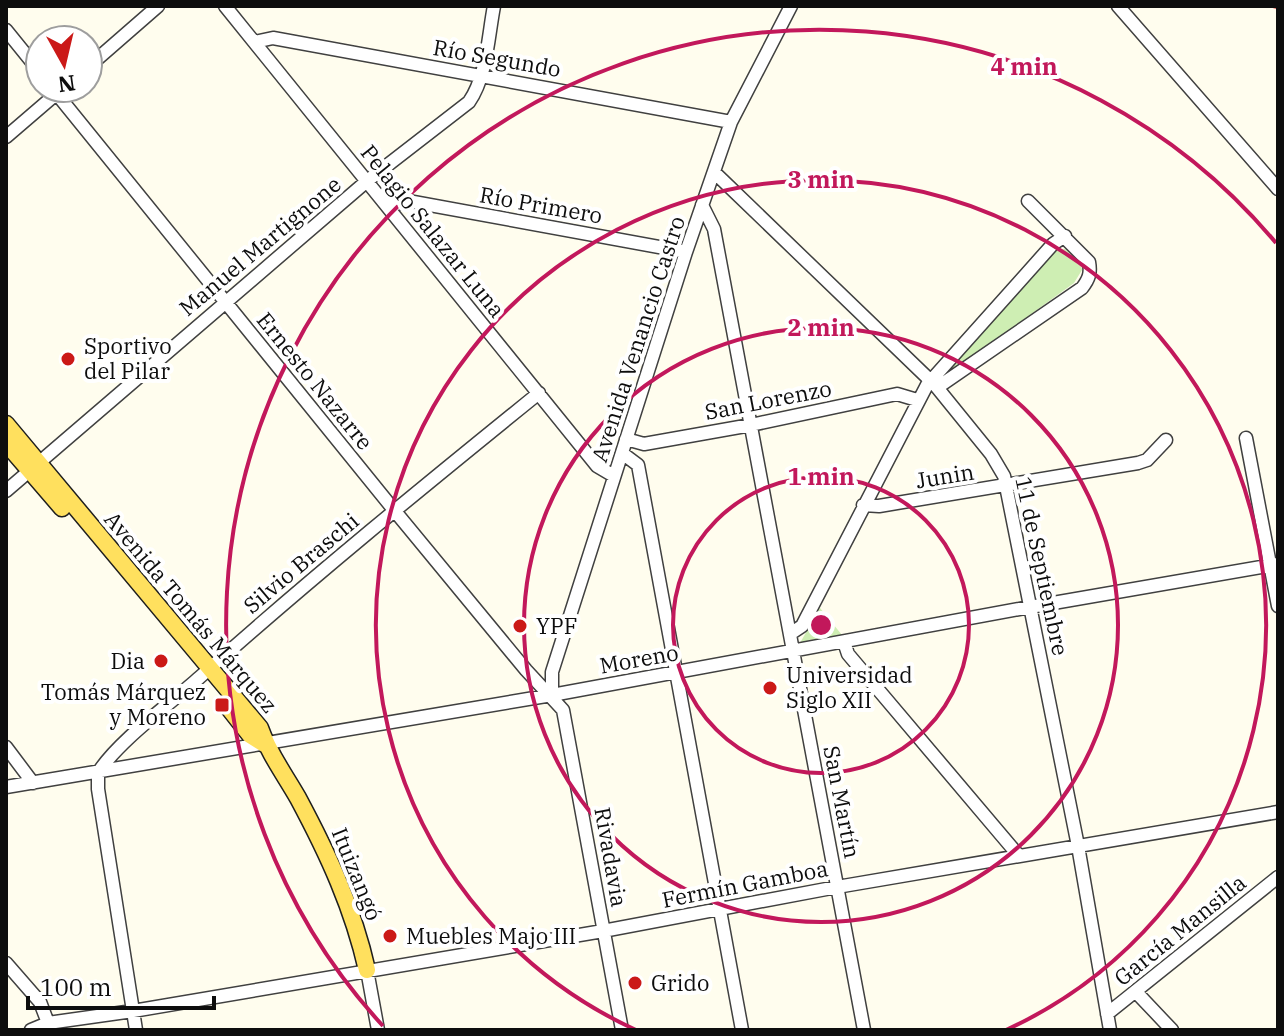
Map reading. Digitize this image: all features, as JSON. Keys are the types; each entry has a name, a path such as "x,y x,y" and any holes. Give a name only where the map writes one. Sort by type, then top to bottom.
{"main road":[{"name":"Avenida Tomás Márquez","path":"6,424 34,467 206,671 260,728 266,745"},
{"name":"Avenida Tomás Márquez","path":"6,443 34,467"},
{"name":"Ituizangó","path":"266,745 335,869 367,970"}],"street":[{"path":"104,53 158,6"},
{"name":"Pelagio Salazar Luna","path":"225,6 597,466 614,476"},
{"name":"Manuel Martignone","path":"6,491 367,181 469,102 481,75 494,6"},
{"name":"Avenida Venancio Castro","path":"552,695 552,672 702,205 731,122 791,6"},
{"path":"1118,6 1277,186"},
{"path":"6,30 24,52"},
{"name":"Río Segundo","path":"255,42 273,38 731,122"},
{"path":"6,137 42,104"},
{"name":"Ernesto Nazarre","path":"68,104 394,510 526,670 552,695"},
{"name":"11 de Septiembre","path":"714,172 934,384 991,454 1004,476 1078,846 1110,1030"},
{"name":"Río Primero","path":"389,206 408,201 686,252"},
{"path":"934,384 1082,288 1090,274 1089,262 1028,201"},
{"name":"San Martín","path":"702,205 714,229 864,1030"},
{"path":"790,634 802,626 917,400 1053,244 1065,236"},
{"name":"Silvio Braschi","path":"98,773 114,752 206,671 394,510 539,393"},
{"name":"San Lorenzo","path":"626,439 644,444 897,394 917,400"},
{"path":"1246,438 1274,565 1278,606"},
{"name":"Junin","path":"863,505 879,506 1138,463 1147,460 1166,440"},
{"path":"622,453 638,465 742,1030"},
{"name":"Moreno","path":"6,787 552,695 1274,565"},
{"path":"844,642 848,654 1019,856"},
{"name":"Rivadavia","path":"552,695 566,717 622,1030"},
{"path":"6,747 33,783"},
{"path":"98,773 136,1030"},
{"name":"Fermín Gamboa","path":"31,1030 48,1023 603,931 837,887 1278,812"},
{"name":"García Mansilla","path":"1107,1014 1278,877"},
{"path":"6,963 40,1002 48,1023"},
{"name":"Ituizangó","path":"367,970 378,1030"},
{"path":"1136,992 1172,1030"}],"green space":[{"path":"1057,249 1065,249 1081,263 1082,270 1074,283 949,371 949,368"},
{"path":"820,608 842,635 800,643"}],"railway":[{"path":"1273,6 1278,7"}],"place":[{"name":"Sportivo del Pilar","path":"68,359"},
{"name":"YPF","path":"520,626"},
{"name":"Dia","path":"161,661"},
{"name":"Universidad Siglo XII","path":"770,688"},
{"name":"Tomás Márquez y Moreno","path":"222,705"},
{"name":"Muebles Majo III","path":"390,936"},
{"name":"Grido","path":"635,983"}]}
